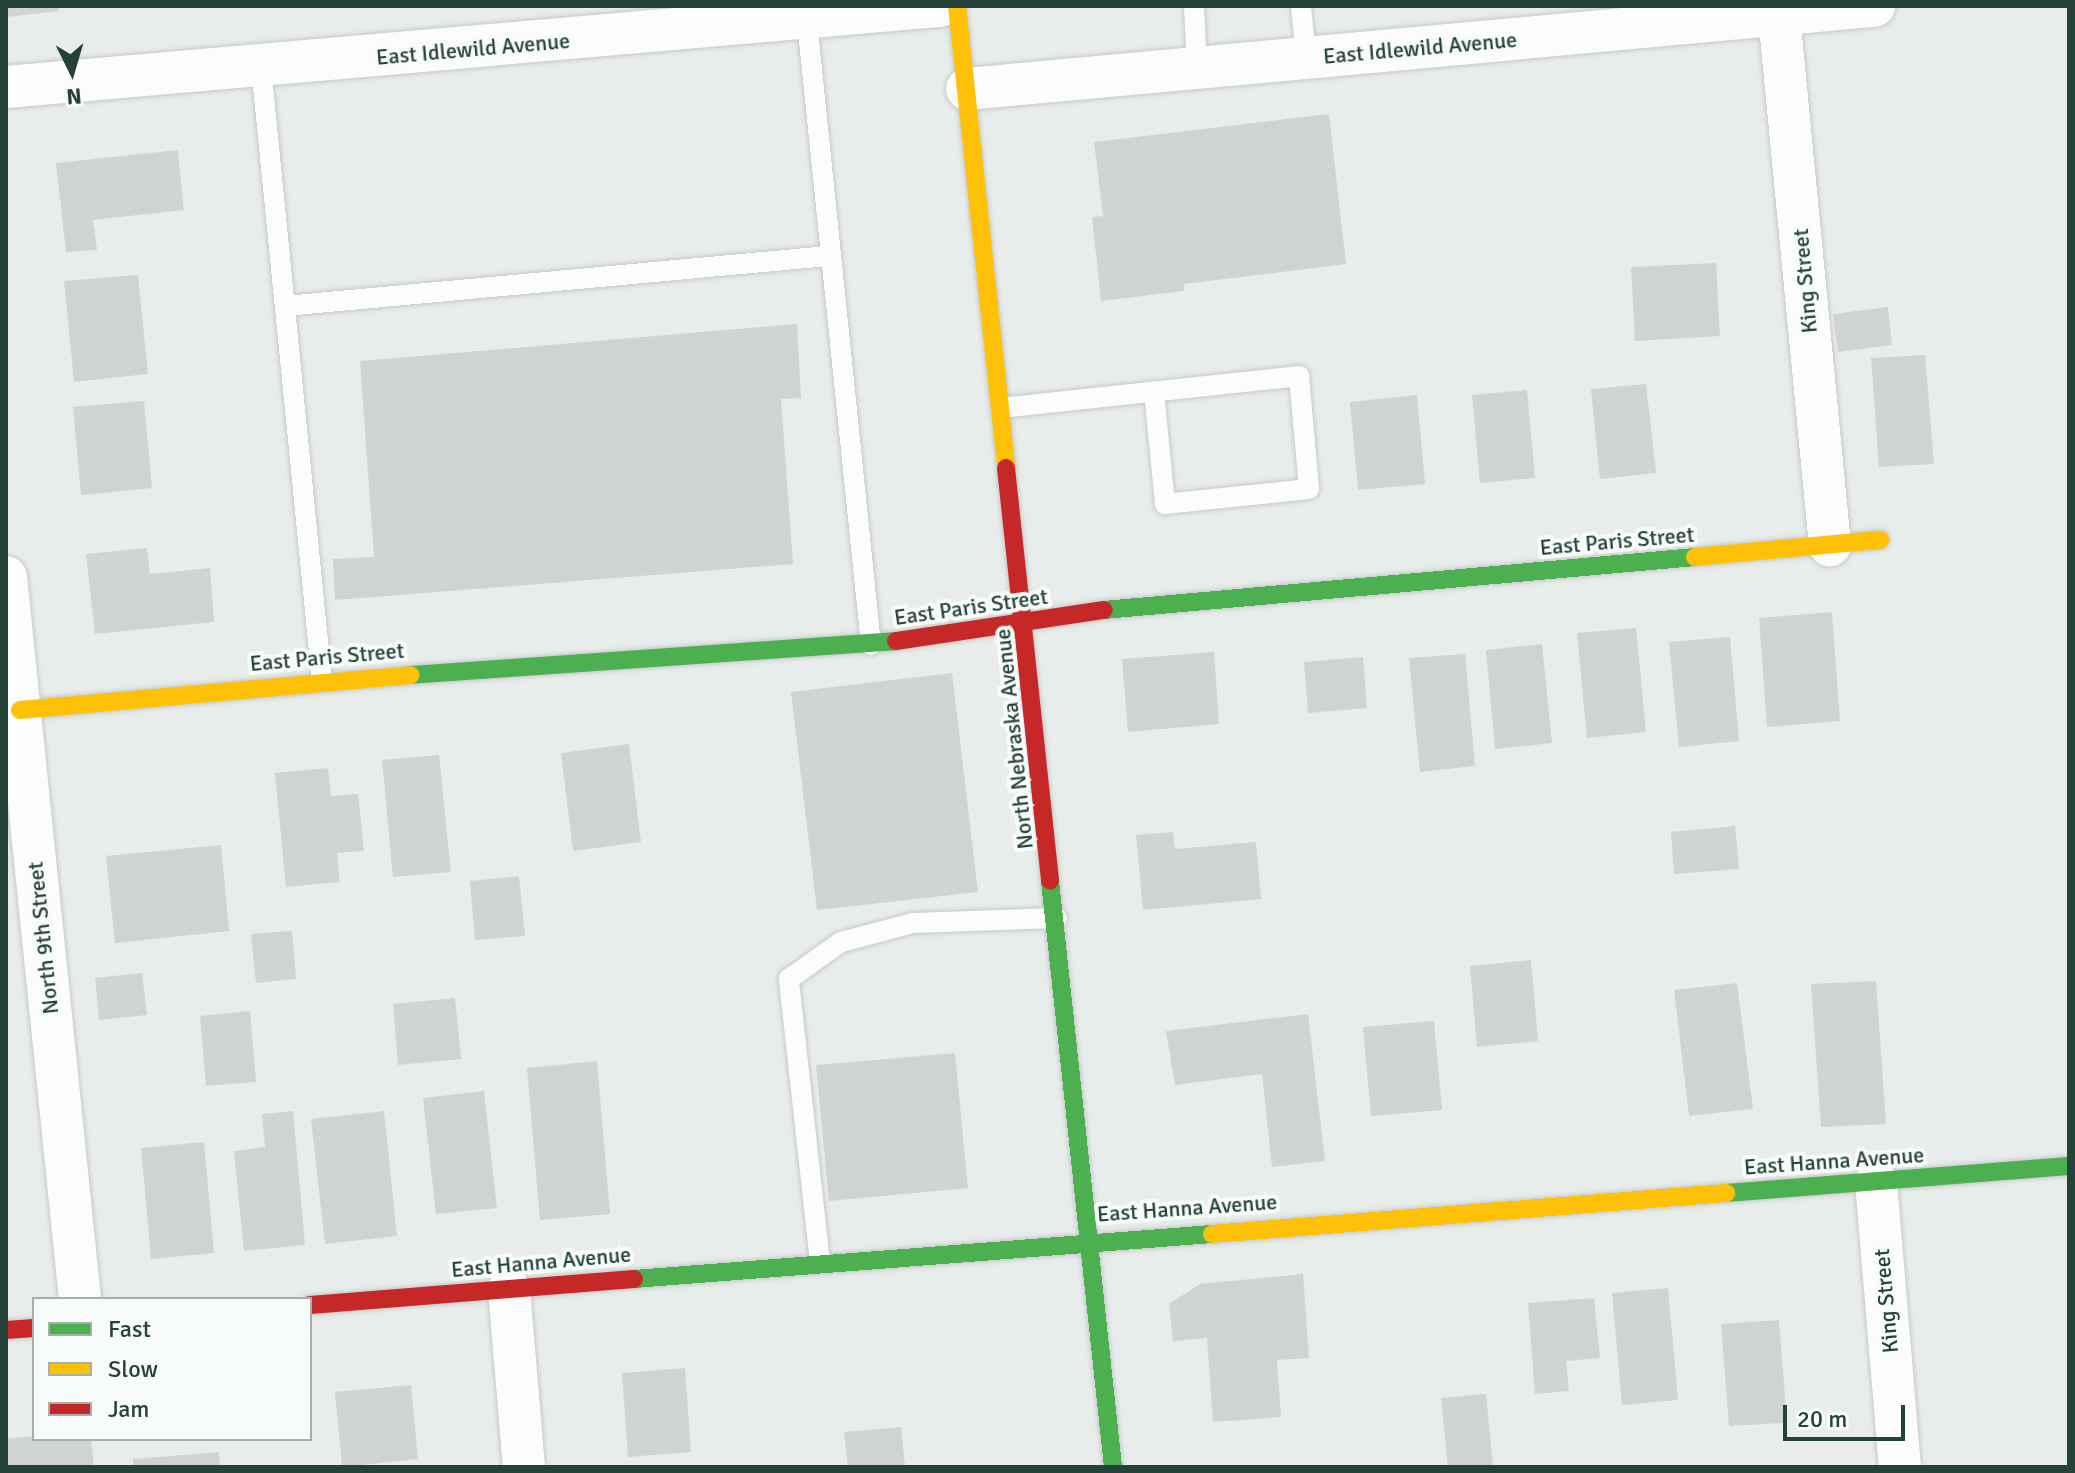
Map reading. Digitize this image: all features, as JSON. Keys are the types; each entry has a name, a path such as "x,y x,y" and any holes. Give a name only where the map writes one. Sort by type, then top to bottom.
{"street":[{"name":"East Idlewild Avenue","path":"6,87 807,21 940,6"},
{"name":"North Nebraska Avenue","path":"957,6 1057,918 1113,1467"},
{"name":"East Idlewild Avenue","path":"967,89 1874,6"},
{"name":"King Street","path":"1779,15 1830,546"},
{"name":"East Paris Street","path":"20,710 322,681 871,645 1025,626 1101,610 1880,540"},
{"name":"North 9th Street","path":"6,577 80,1297"},
{"name":"East Hanna Avenue","path":"312,1305 1091,1239 2069,1166"},
{"name":"King Street","path":"1876,1182 1900,1467"},
{"path":"509,1289 524,1467"},
{"path":"6,1330 32,1328"}],"lane":[{"path":"1194,6 1197,68"},
{"path":"1301,6 1306,58"},
{"path":"807,21 828,256 871,645"},
{"path":"261,66 322,681"},
{"path":"285,306 828,256"},
{"path":"1001,408 1299,376 1309,489 1165,504 1154,392"},
{"path":"820,1262 789,979 841,942 913,923 1057,918"}],"building":[{"path":"6,6 58,6 59,11 6,17"},
{"path":"1329,114 1346,264 1184,284 1184,291 1101,301 1092,217 1103,216 1094,142"},
{"path":"178,150 184,210 93,220 97,250 66,252 56,163"},
{"path":"1716,263 1720,336 1635,341 1631,267"},
{"path":"138,275 148,374 74,382 64,281"},
{"path":"1888,307 1892,345 1838,352 1833,314"},
{"path":"797,324 801,398 781,399 793,564 335,600 333,559 374,557 360,361"},
{"path":"1925,355 1934,464 1879,467 1871,358"},
{"path":"1646,384 1656,473 1600,479 1591,389"},
{"path":"1527,390 1535,478 1480,483 1472,395"},
{"path":"1417,395 1425,484 1358,490 1350,402"},
{"path":"144,401 152,488 81,495 73,407"},
{"path":"147,548 150,574 210,568 214,622 95,634 86,554"},
{"path":"1832,612 1840,721 1767,727 1759,618"},
{"path":"1636,628 1646,732 1587,738 1577,633"},
{"path":"1730,637 1739,741 1679,747 1669,642"},
{"path":"1542,644 1552,743 1495,749 1486,650"},
{"path":"1214,652 1219,724 1128,732 1122,659"},
{"path":"1465,654 1475,766 1420,772 1409,658"},
{"path":"1363,657 1367,708 1308,713 1304,662"},
{"path":"952,673 978,892 817,910 791,692"},
{"path":"629,744 641,842 573,851 561,753"},
{"path":"439,755 451,872 393,877 382,760"},
{"path":"328,768 331,796 358,794 364,851 337,853 340,882 286,887 275,773"},
{"path":"1735,826 1739,869 1674,874 1671,832"},
{"path":"1173,832 1175,849 1256,842 1261,899 1143,910 1136,835"},
{"path":"221,845 229,931 115,943 106,856"},
{"path":"519,876 525,936 475,940 470,881"},
{"path":"292,931 296,979 256,983 251,934"},
{"path":"1531,960 1538,1041 1477,1047 1470,966"},
{"path":"142,973 147,1015 99,1020 95,978"},
{"path":"1876,981 1886,1124 1821,1127 1811,984"},
{"path":"1737,983 1753,1109 1689,1116 1674,990"},
{"path":"455,998 461,1059 398,1065 393,1004"},
{"path":"250,1011 256,1082 206,1086 200,1016"},
{"path":"1308,1014 1325,1161 1272,1167 1262,1074 1175,1085 1166,1031"},
{"path":"1434,1021 1442,1110 1371,1116 1363,1027"},
{"path":"955,1053 968,1188 829,1201 816,1065"},
{"path":"597,1061 610,1214 540,1220 527,1068"},
{"path":"484,1091 497,1208 436,1214 423,1098"},
{"path":"293,1111 305,1245 244,1251 234,1151 265,1147 262,1114"},
{"path":"384,1111 397,1236 325,1244 311,1119"},
{"path":"204,1142 214,1253 151,1259 141,1148"},
{"path":"1303,1274 1309,1358 1277,1360 1281,1417 1213,1422 1207,1338 1173,1341 1169,1304 1200,1284"},
{"path":"1668,1288 1678,1400 1622,1405 1612,1293"},
{"path":"1594,1298 1600,1358 1566,1361 1569,1391 1535,1394 1528,1303"},
{"path":"1779,1320 1787,1423 1729,1426 1721,1324"},
{"path":"685,1368 691,1452 628,1457 622,1373"},
{"path":"411,1385 418,1459 342,1467 335,1392"},
{"path":"1486,1394 1493,1467 1448,1467 1441,1398"},
{"path":"901,1427 905,1467 848,1467 844,1432"},
{"path":"32,1436 32,1441 91,1441 94,1467 6,1467 6,1439"},
{"path":"219,1452 220,1467 133,1467 133,1459"}],"traffic: fast":[{"path":"1104,610 1695,557"},
{"path":"410,675 896,641"},
{"path":"1050,881 1113,1467"},
{"path":"1726,1193 2069,1166"},
{"path":"634,1279 1212,1234"}],"traffic: slow":[{"path":"957,6 1006,468"},
{"path":"1695,557 1880,540"},
{"path":"20,710 410,675"},
{"path":"1212,1234 1726,1193"}],"traffic: jam":[{"path":"1006,468 1050,881"},
{"path":"896,641 1104,610"},
{"path":"312,1305 634,1279"},
{"path":"6,1330 32,1328"}]}
